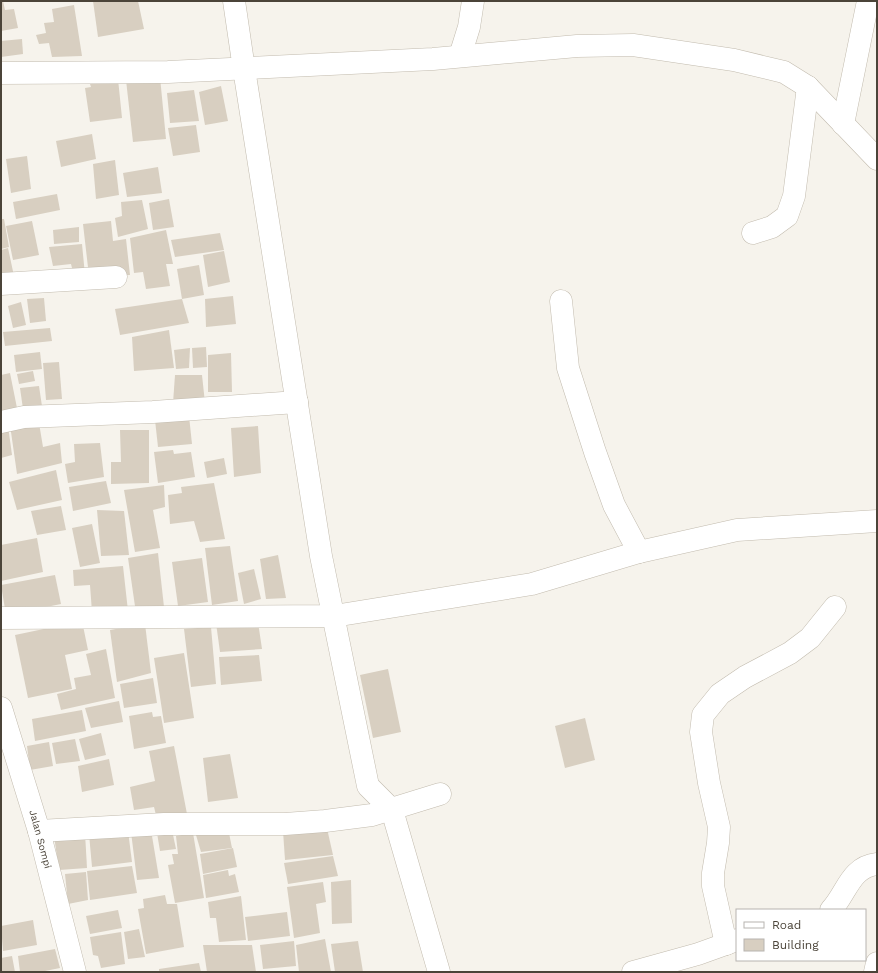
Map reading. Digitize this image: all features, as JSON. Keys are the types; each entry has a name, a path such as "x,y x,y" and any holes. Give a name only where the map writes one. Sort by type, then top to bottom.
{"street":[{"path":"234,1 322,556 368,786 392,810 439,972"},
{"path":"460,56 469,27 473,1"},
{"path":"843,124 868,1"},
{"path":"1,73 168,72 244,69 425,59 577,46 632,45 734,60 784,72 808,87 877,159"},
{"path":"753,233 772,227 787,216 794,196 808,87"},
{"path":"1,284 116,277"},
{"path":"561,301 568,368 614,505 639,552"},
{"path":"1,422 24,417 153,412 297,402"},
{"path":"1,618 334,616 532,584 639,552 737,530 877,521"},
{"path":"633,972 698,954 731,942 713,886 713,873 718,844 719,827 709,783 701,732 703,715 720,694 745,677 790,653 810,638 835,607"},
{"name":"Jalan Sompi","path":"1,708 39,831 74,972"},
{"path":"39,831 164,824 285,824 372,815 440,794"},
{"path":"832,909 857,871 865,866 877,864"},
{"path":"874,972 877,964"}],"building":[{"path":"1,1 3,1 5,10 14,9 18,28 1,31"},
{"path":"93,1 138,1 144,29 98,37"},
{"path":"74,5 82,56 52,57 49,43 39,44 36,35 46,33 44,23 54,22 52,9"},
{"path":"22,39 23,54 1,57 1,41"},
{"path":"160,77 166,139 133,142 126,80"},
{"path":"118,79 122,118 90,122 85,88 91,87 90,84"},
{"path":"221,86 228,121 205,125 199,92"},
{"path":"194,90 199,121 170,123 167,93"},
{"path":"196,125 200,152 173,156 168,128"},
{"path":"92,134 96,159 61,167 56,141"},
{"path":"27,156 31,189 11,193 6,159"},
{"path":"115,160 119,195 96,199 93,164"},
{"path":"158,167 162,193 127,197 123,173"},
{"path":"57,194 60,210 16,219 13,202"},
{"path":"169,199 174,227 153,230 149,203"},
{"path":"142,200 148,229 118,237 115,218 122,216 121,202"},
{"path":"1,219 4,219 9,247 1,249"},
{"path":"32,221 39,255 13,260 6,226"},
{"path":"111,221 113,241 126,239 130,275 89,276 83,224"},
{"path":"79,227 79,242 54,244 53,230"},
{"path":"166,230 173,264 166,264 170,286 146,289 143,272 134,273 130,238"},
{"path":"220,233 224,250 175,257 171,240"},
{"path":"82,244 85,275 74,276 71,264 53,266 49,247"},
{"path":"8,248 14,276 1,278 1,250"},
{"path":"224,251 230,282 208,287 203,255"},
{"path":"199,265 204,295 182,299 177,269"},
{"path":"233,296 236,324 206,327 205,299"},
{"path":"44,298 46,321 30,323 27,299"},
{"path":"182,299 189,323 120,335 115,309"},
{"path":"21,302 26,325 13,328 8,306"},
{"path":"50,328 52,341 5,346 3,332"},
{"path":"169,330 174,368 134,371 132,337"},
{"path":"206,347 207,367 193,368 192,348"},
{"path":"190,348 189,368 176,369 174,350"},
{"path":"40,352 42,369 16,372 14,355"},
{"path":"231,353 232,392 208,392 208,355"},
{"path":"59,362 62,399 46,400 43,363"},
{"path":"33,371 35,381 19,384 17,374"},
{"path":"10,373 18,413 1,416 1,375"},
{"path":"175,375 202,375 205,403 173,403"},
{"path":"39,386 43,413 24,416 20,388"},
{"path":"189,416 192,444 158,447 155,420"},
{"path":"39,423 43,447 60,443 62,463 17,474 10,425"},
{"path":"8,426 12,455 1,458 1,427"},
{"path":"258,426 261,473 234,477 231,428"},
{"path":"120,430 149,430 149,483 111,484 111,462 121,462"},
{"path":"100,443 104,477 68,483 65,464 75,462 74,444"},
{"path":"173,450 174,454 191,452 195,477 158,483 154,452"},
{"path":"224,458 227,474 207,478 204,462"},
{"path":"56,470 62,500 17,510 9,482"},
{"path":"106,481 111,503 73,511 69,487"},
{"path":"214,483 225,539 200,542 194,521 170,524 168,495 182,493 181,487"},
{"path":"164,485 165,507 153,510 160,548 135,552 124,490"},
{"path":"61,506 66,530 37,535 31,511"},
{"path":"97,510 124,511 129,555 101,556"},
{"path":"92,524 100,563 80,567 72,528"},
{"path":"37,538 43,572 1,581 1,545"},
{"path":"230,546 238,601 212,605 205,548"},
{"path":"158,553 164,607 136,613 128,558"},
{"path":"278,555 286,598 266,599 260,559"},
{"path":"202,558 208,602 178,606 172,562"},
{"path":"123,566 128,611 92,612 90,585 74,586 73,570"},
{"path":"254,569 261,599 244,604 238,573"},
{"path":"55,575 61,604 6,615 1,585"},
{"path":"82,621 88,650 65,655 72,689 28,698 15,635"},
{"path":"258,622 262,649 220,652 216,623"},
{"path":"145,624 151,673 117,682 110,630"},
{"path":"211,627 216,684 191,687 184,629"},
{"path":"106,649 115,698 61,710 57,694 76,689 74,678 91,675 86,654"},
{"path":"184,653 194,718 164,723 154,658"},
{"path":"259,655 262,681 221,685 219,657"},
{"path":"388,669 401,732 373,738 360,675"},
{"path":"153,678 157,703 124,708 120,684"},
{"path":"119,701 123,722 91,728 85,708"},
{"path":"82,710 86,731 35,741 32,719"},
{"path":"152,712 153,717 161,716 166,743 134,749 129,716"},
{"path":"585,718 595,760 565,768 555,726"},
{"path":"101,733 106,755 85,760 79,739"},
{"path":"75,739 80,761 56,764 52,743"},
{"path":"49,742 53,766 30,770 27,746"},
{"path":"174,746 187,814 157,819 154,807 134,810 130,787 155,781 149,751"},
{"path":"230,754 238,798 208,802 203,758"},
{"path":"109,759 114,785 82,792 78,766"},
{"path":"326,824 333,855 285,860 283,831"},
{"path":"151,830 159,878 137,880 131,832"},
{"path":"172,830 176,849 160,851 157,833"},
{"path":"128,831 132,862 92,867 89,834"},
{"path":"85,833 87,868 59,870 54,836"},
{"path":"193,833 204,898 175,903 168,865 174,864 172,854 178,854 176,836"},
{"path":"229,833 232,848 201,852 196,835"},
{"path":"233,848 237,867 203,874 200,854"},
{"path":"333,856 338,876 288,884 284,863"},
{"path":"132,866 137,893 90,900 87,871"},
{"path":"228,870 229,876 235,874 239,892 206,898 203,875"},
{"path":"86,872 88,900 68,904 65,874"},
{"path":"351,880 352,923 332,924 331,882"},
{"path":"323,882 326,902 316,904 320,933 294,938 287,887"},
{"path":"165,895 167,904 177,904 184,947 146,954 138,909 144,908 143,899"},
{"path":"241,896 246,940 219,942 216,918 210,918 208,902"},
{"path":"118,910 122,928 90,934 86,916"},
{"path":"287,912 290,936 248,941 245,917"},
{"path":"33,920 37,945 3,951 1,926"},
{"path":"139,929 145,957 128,959 124,932"},
{"path":"121,932 125,964 101,968 98,956 93,955 90,937"},
{"path":"325,939 331,972 299,972 296,945"},
{"path":"294,941 296,966 263,969 260,945"},
{"path":"358,941 363,972 335,972 331,944"},
{"path":"203,945 252,945 256,972 207,972"},
{"path":"55,949 60,968 40,972 20,972 18,956"},
{"path":"12,956 15,972 1,972 1,958"},
{"path":"199,963 201,972 159,972 159,969"}]}
